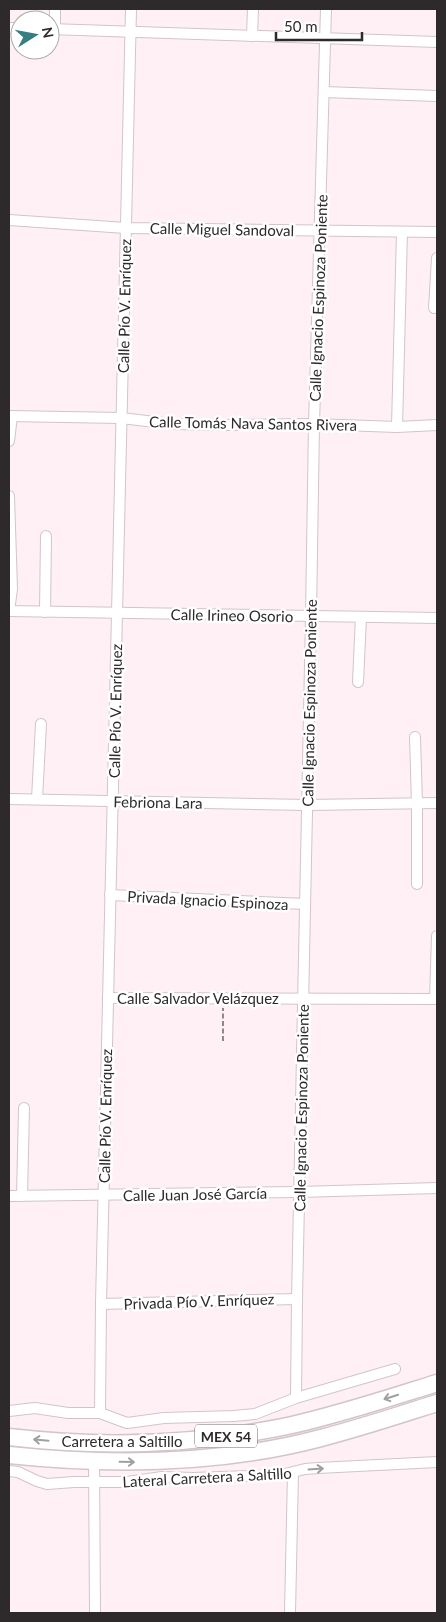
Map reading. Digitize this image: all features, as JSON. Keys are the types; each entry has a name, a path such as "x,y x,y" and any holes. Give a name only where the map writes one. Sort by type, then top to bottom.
{"main road":[{"name":"Carretera a Saltillo","path":"9,1437 95,1443 188,1441 290,1426 437,1383"},
{"name":"Carretera a Saltillo","path":"9,1455 56,1460 155,1462 238,1454 320,1438 437,1403"}],"street":[{"name":"Calle Pío V. Enríquez","path":"100,1413 103,1196 131,9"},
{"path":"252,36 253,9"},
{"name":"Calle Ignacio Espinoza Poniente","path":"296,1398 314,424 326,9"},
{"path":"60,29 437,42"},
{"path":"324,92 437,96"},
{"name":"Calle Miguel Sandoval","path":"9,220 126,228 437,232"},
{"path":"397,427 402,232"},
{"path":"434,308 437,258"},
{"path":"9,440 11,416"},
{"name":"Calle Tomás Nava Santos Rivera","path":"11,416 121,418 172,424 437,426"},
{"path":"9,496 12,589 9,611"},
{"path":"44,612 46,536"},
{"name":"Calle Irineo Osorio","path":"9,611 437,618"},
{"path":"358,682 361,616"},
{"path":"37,799 41,724"},
{"path":"415,737 417,884"},
{"name":"Febriona Lara","path":"9,799 307,805 437,803"},
{"name":"Privada Ignacio Espinoza","path":"110,895 305,904"},
{"path":"436,999 437,936"},
{"name":"Calle Salvador Velázquez","path":"108,998 436,999"},
{"path":"22,1196 24,1108"},
{"name":"Calle Juan José García","path":"9,1196 103,1196 437,1188"},
{"name":"Privada Pío V. Enríquez","path":"101,1304 297,1299"},
{"path":"9,1411 35,1408 68,1413 100,1413 126,1423 164,1418 234,1416 261,1412 296,1398 395,1370"},
{"path":"94,1461 95,1613"},
{"name":"Lateral Carretera a Saltillo","path":"9,1470 18,1472 42,1484 127,1482 162,1477 232,1478 281,1475 305,1469 437,1462"},
{"path":"290,1613 292,1473"}],"path":[{"path":"224,998 224,1041"}]}
